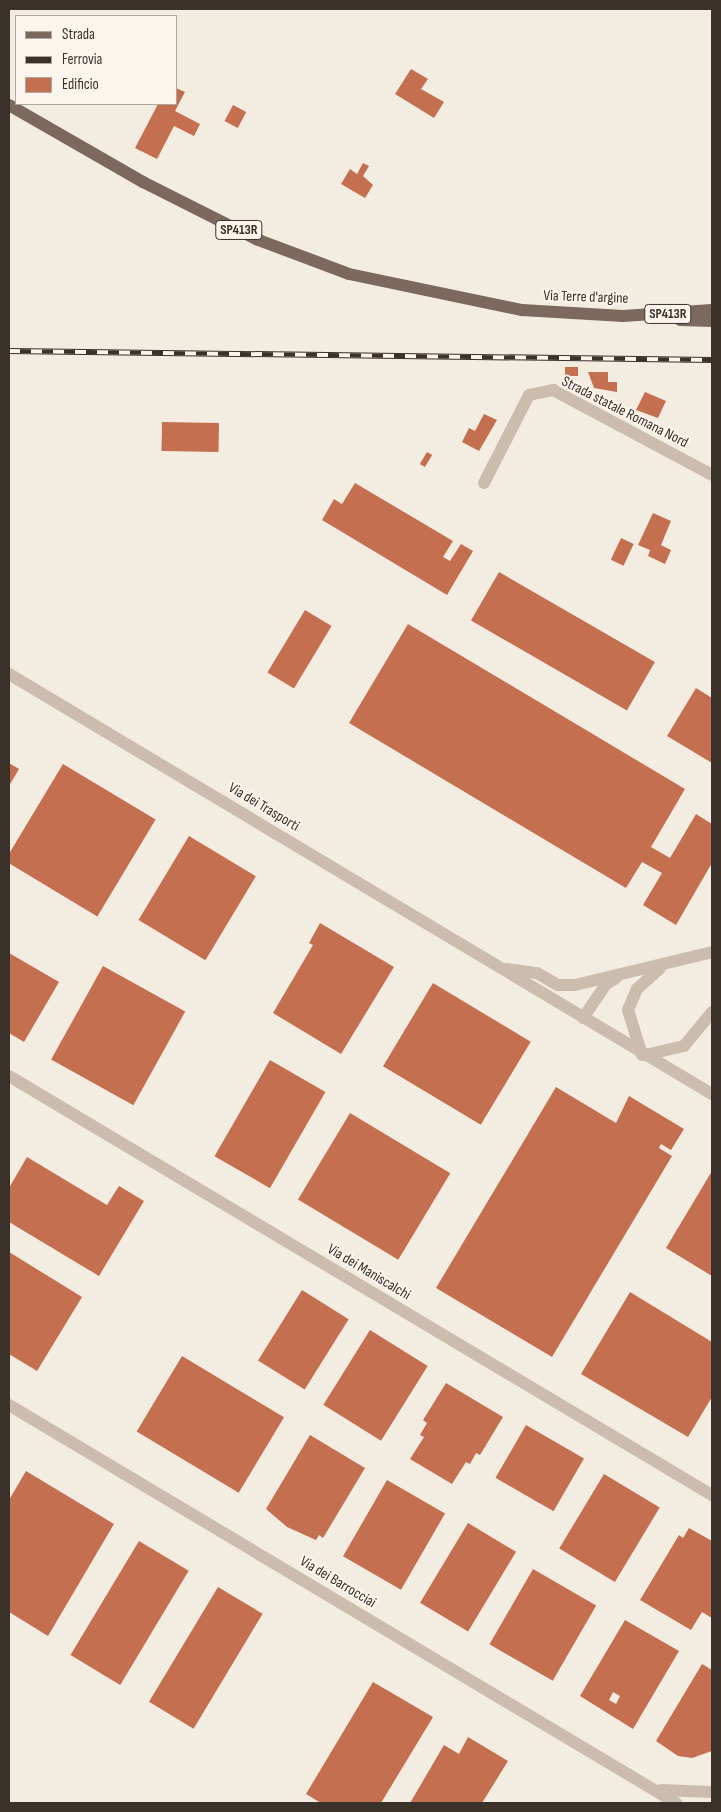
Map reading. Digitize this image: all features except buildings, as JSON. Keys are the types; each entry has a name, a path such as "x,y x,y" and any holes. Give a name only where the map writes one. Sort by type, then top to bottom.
{"main road":[{"name":"Via Terre d'argine","path":"9,105 143,182 256,239 349,274 488,306 623,316 712,310"},
{"name":"SP413R","path":"623,316 712,322"}],"street":[{"name":"Strada statale Romana Nord","path":"484,483 529,395 553,390 712,475"},
{"name":"Via dei Trasporti","path":"9,674 503,968 642,1054"},
{"name":"Via dei Trasporti","path":"503,968 536,973 558,985 620,976 712,952"},
{"name":"Via dei Trasporti","path":"642,1054 628,1010 637,989 662,966"},
{"name":"Via dei Trasporti","path":"583,1018 606,984 620,976"},
{"path":"642,1054 662,1054 684,1046 712,1012"},
{"path":"642,1054 712,1094"},
{"name":"Via dei Maniscalchi","path":"9,1076 712,1495"},
{"name":"Via dei Barrocciai","path":"9,1405 676,1803"},
{"name":"Via dei Barrocciai","path":"650,1788 678,1793 712,1792"}],"railway":[{"path":"9,351 712,360"}]}
